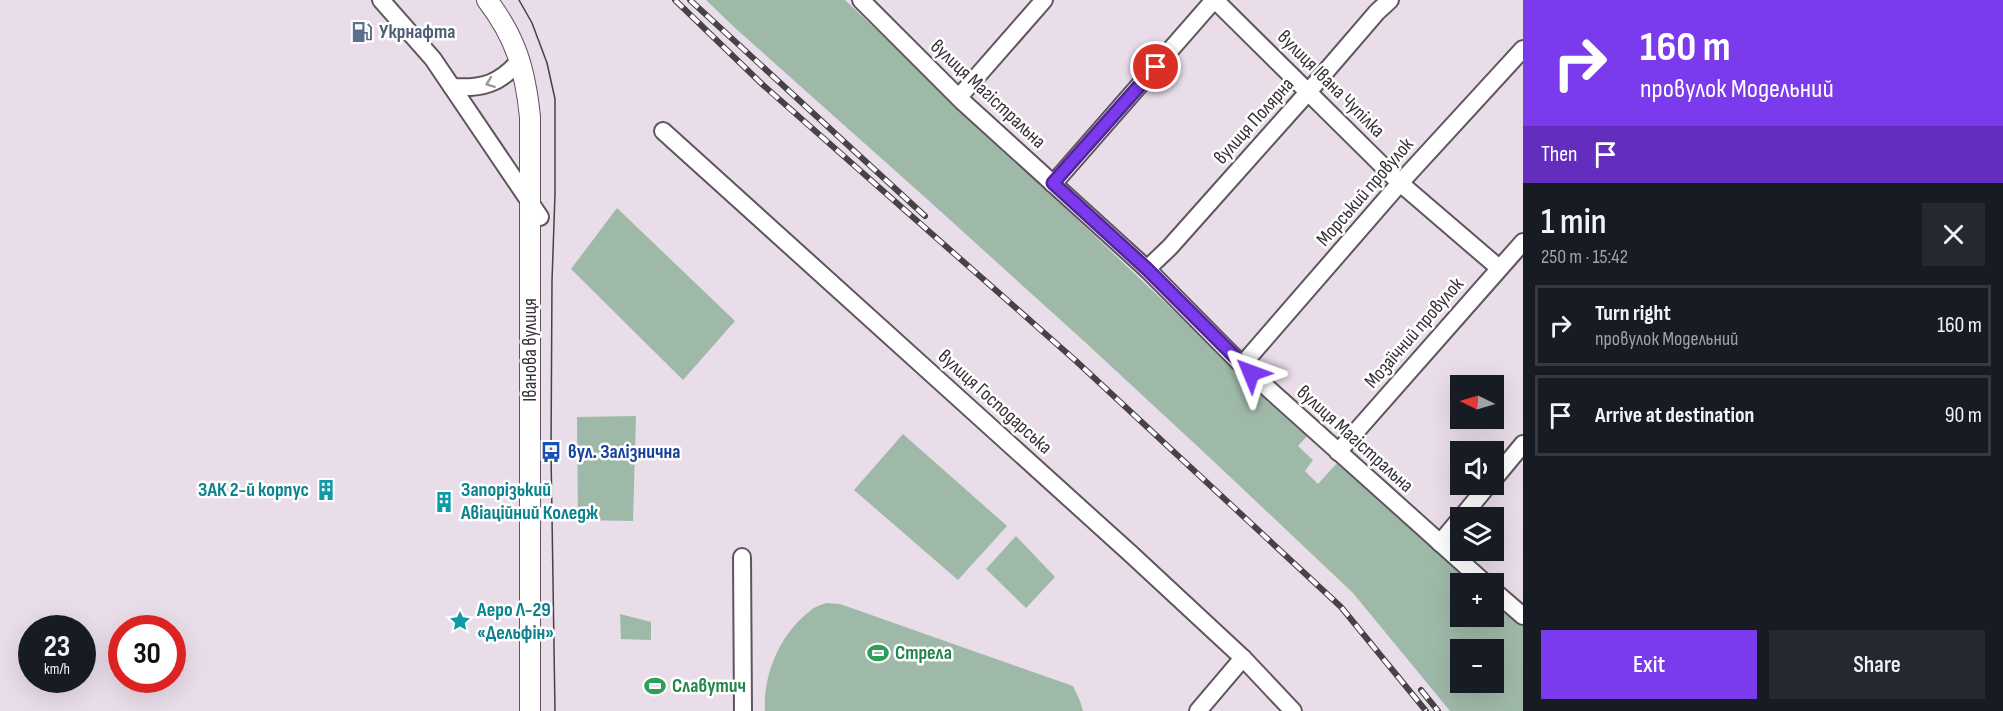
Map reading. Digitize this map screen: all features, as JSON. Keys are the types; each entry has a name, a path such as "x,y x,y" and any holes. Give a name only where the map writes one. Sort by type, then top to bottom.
{"main road":[{"name":"Іванова вулиця","path":"487,0 503,21 520,60 530,117 535,209 540,711"},
{"name":"Іванова вулиця","path":"502,0 514,15 524,35 538,87 530,711"}],"street":[{"path":"381,0 433,59 535,209"},
{"name":"вулиця Магістральна","path":"861,0 958,97 1147,269 1242,365 1474,573"},
{"path":"958,97 1044,0"},
{"path":"1053,183 1214,0"},
{"name":"вулиця Івана Чупілка","path":"1214,0 1400,183 1499,268"},
{"name":"вулиця Полярна","path":"1147,269 1170,247 1390,0"},
{"name":"Морський провулок","path":"1242,365 1400,183 1523,49"},
{"path":"452,87 469,88 498,80 520,60"},
{"name":"вулиця Господарська","path":"663,131 1131,554 1243,658 1293,711"},
{"name":"Мозаїчний провулок","path":"1338,452 1523,242"},
{"path":"1504,466 1523,444"},
{"path":"1470,507 1480,495"},
{"path":"1440,543 1450,531"},
{"path":"742,557 743,711"},
{"path":"1504,600 1523,616"},
{"path":"1197,711 1243,658"}],"green space":[{"path":"706,0 845,0 1308,435 1298,446 1313,460 1305,471 1318,484 1338,462 1462,573 1450,573 1450,627 1504,627 1504,610 1523,626 1523,711 1450,711 1353,593 1086,343"},
{"path":"617,208 735,321 683,380 571,269"},
{"path":"636,416 633,521 578,520 577,417"},
{"path":"903,434 1007,526 958,580 854,490"},
{"path":"1016,536 1055,577 1026,608 986,569"},
{"name":"Стрела","path":"826,603 840,604 1073,686 1083,711 765,711 770,669 782,643 799,620 813,608"},
{"path":"620,614 651,622 651,640 621,639"}],"tram line":[{"path":"519,0 532,23 547,63 555,99 551,452 555,711"}],"railway":[{"path":"675,0 763,85 1076,361 1341,607 1426,711"},
{"path":"690,0 925,216"},
{"path":"1421,690 1438,711"}],"place":[{"name":"Укрнафта","path":"362,32"},
{"name":"вул. Залізнична","path":"551,452"},
{"name":"ЗАК 2-й корпус","path":"326,490"},
{"name":"Запорізький Авіаційний Коледж","path":"444,502"},
{"name":"Аеро Л-29 «Дельфін»","path":"460,621"},
{"name":"Стрела","path":"878,653"},
{"name":"Славутич","path":"655,686"}],"route":[{"path":"1156,67 1053,183 1147,269 1251,373"}]}
